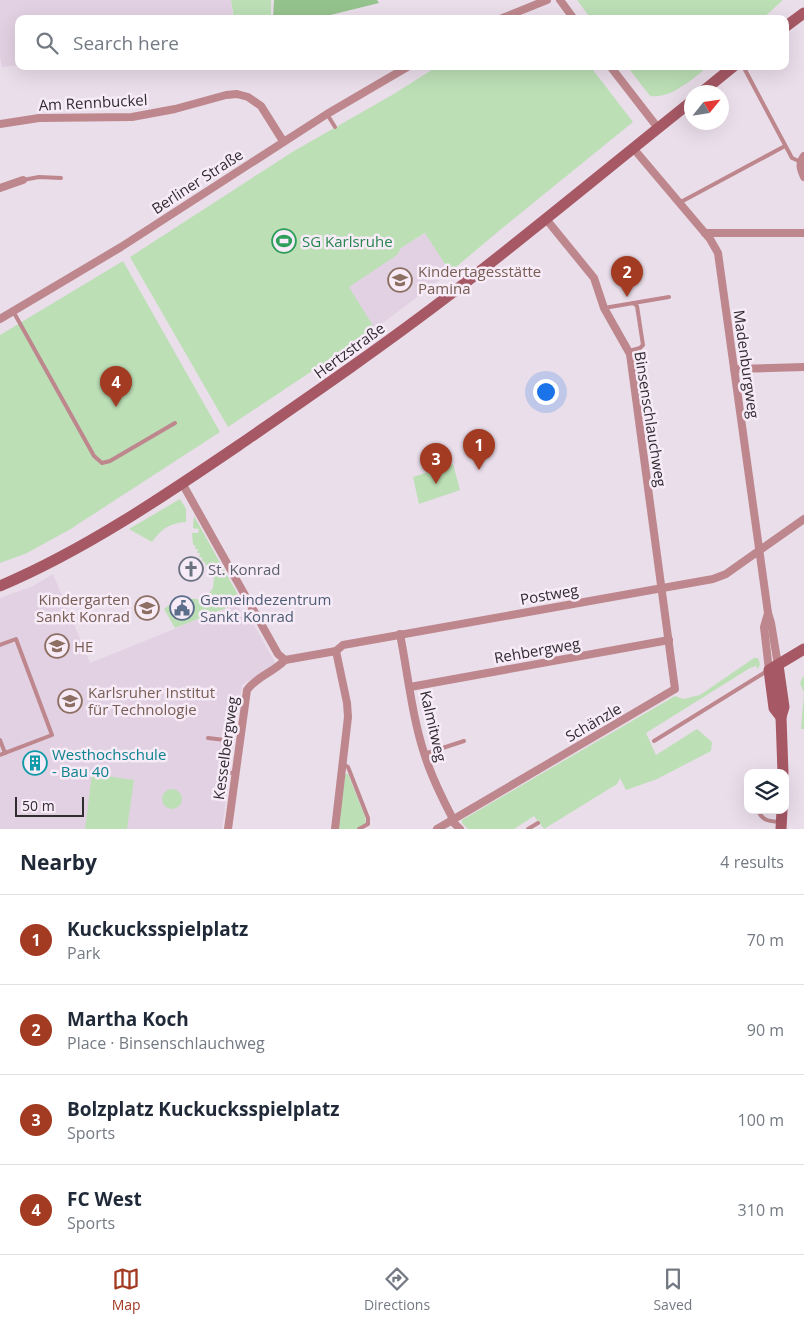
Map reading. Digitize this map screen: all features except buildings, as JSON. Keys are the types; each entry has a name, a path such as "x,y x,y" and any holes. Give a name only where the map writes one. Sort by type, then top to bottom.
{"main road":[{"path":"789,25 803,17"},
{"path":"711,85 729,70"},
{"name":"Hertzstraße","path":"0,586 75,549 182,483 372,352 546,219 684,107"},
{"path":"783,769 781,717 784,708 774,667 804,649"}],"street":[{"path":"510,15 547,0"},
{"path":"560,0 571,15"},
{"name":"Berliner Straße","path":"0,319 121,247 284,141 402,70"},
{"path":"613,70 658,128"},
{"name":"Am Rennbuckel","path":"0,124 39,118 132,117 176,109 226,95 237,94 248,96 261,106 284,141"},
{"name":"Madenburgweg","path":"633,148 714,243 718,253 768,613 771,623 774,667"},
{"path":"802,159 804,177"},
{"path":"0,188 23,180"},
{"name":"Binsenschlauchweg","path":"546,219 594,278 604,308 628,351 662,588"},
{"path":"705,233 804,233"},
{"path":"734,369 804,367"},
{"path":"182,483 278,654 285,660"},
{"name":"Postweg","path":"285,660 336,652 343,645 400,634 713,579 721,576 804,519"},
{"name":"Schänzle","path":"436,829 673,691 675,686 662,588"},
{"name":"Kalmitweg","path":"400,634 424,754 452,820 460,829"},
{"name":"Rehbergweg","path":"410,687 669,640"},
{"path":"335,829 348,717 347,703 336,652"},
{"name":"Kesselbergweg","path":"228,829 247,690 257,679 279,667 285,660"}],"lane":[{"path":"745,70 792,158 802,159"},
{"path":"327,114 334,127"},
{"path":"679,203 685,198 785,146"},
{"path":"23,180 61,178"},
{"path":"604,308 669,297"},
{"path":"628,351 640,348 642,345 637,306 633,303"},
{"path":"13,311 98,461 102,463 110,461 175,423"},
{"path":"0,645 16,639 52,735 0,755"},
{"path":"654,741 774,667"},
{"path":"208,738 225,740 221,772 235,773"},
{"path":"0,740 5,753"},
{"path":"424,754 464,741"},
{"path":"343,764 348,767 368,818 368,824 359,829"},
{"path":"760,814 766,820 781,820"},
{"path":"529,829 538,822"}],"shaded area":[{"path":"0,0 231,0 233,15 15,15 15,65 2,67 0,57"},
{"name":"Kindertagesstätte Pamina","path":"426,233 450,272 375,329 348,287 396,255 401,248"},
{"path":"53,574 90,663 237,605 244,618 249,616 276,664 242,685 222,829 0,829 0,598 33,586"}],"green space":[{"path":"231,0 271,0 271,15 233,15"},
{"path":"274,0 377,0 379,3 330,15 273,15"},
{"path":"577,0 783,0 766,15 588,15"},
{"name":"SG Karlsruhe","path":"432,70 593,70 633,122 450,272 425,233 401,248 397,255 349,287 375,329 228,427 130,257 294,151"},
{"path":"630,70 704,70 682,87 658,96 650,96"},
{"path":"123,261 220,432 69,530 27,553 0,563 0,335"},
{"path":"453,464 460,490 419,504 413,477"},
{"path":"180,499 186,509 186,522 166,527 152,542 129,529"},
{"path":"194,516 242,602 175,628 164,609 172,603 174,607 187,599 199,599 208,595 213,588 214,578 209,574 205,562 202,561 202,557 199,557 198,549 195,549 195,545 193,545 192,533 198,533 199,529 193,528"},
{"path":"754,658 758,658 760,664 758,669 756,666 750,668 646,733 656,755 697,729 712,742 711,751 657,779 626,790 620,778 617,784 544,829 534,816 514,829 468,829 462,823 462,820 675,696 683,699 700,695"},
{"path":"804,675 804,693 800,683"},
{"path":"804,693 804,729 801,729"},
{"path":"92,774 134,780 127,829 85,829"},
{"path":"345,774 348,774 365,816 366,823 356,829 338,829"},
{"path":"172,789 179,792 182,799 179,806 172,809 165,806 162,799 165,792"}],"place":[{"name":"SG Karlsruhe","path":"284,241"},
{"name":"Kindertagesstätte Pamina","path":"400,280"},
{"name":"Martha Koch","path":"627,297"},
{"name":"FC West","path":"116,407"},
{"name":"Kuckucksspielplatz","path":"479,470"},
{"name":"Bolzplatz Kuckucksspielplatz","path":"436,484"},
{"name":"St. Konrad","path":"191,569"},
{"name":"Kindergarten Sankt Konrad","path":"147,608"},
{"name":"Gemeindezentrum Sankt Konrad","path":"182,608"},
{"name":"HE","path":"57,646"},
{"name":"Karlsruher Institut für Technologie","path":"70,701"},
{"name":"Westhochschule - Bau 40","path":"35,763"}]}
